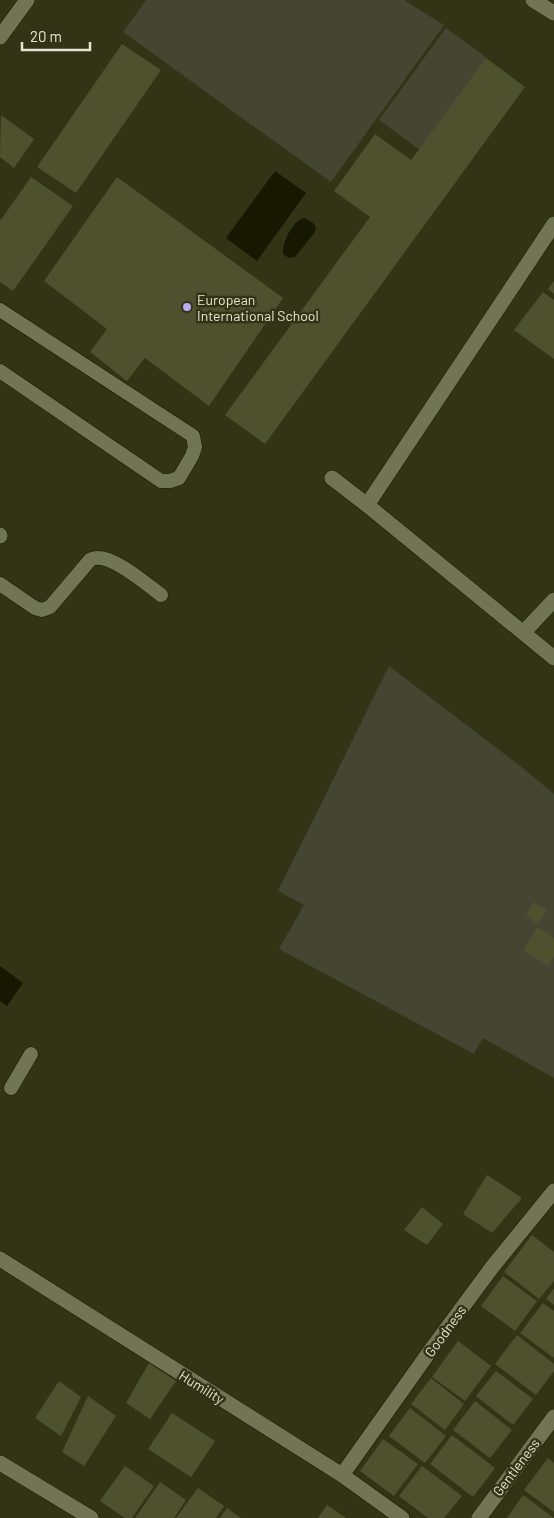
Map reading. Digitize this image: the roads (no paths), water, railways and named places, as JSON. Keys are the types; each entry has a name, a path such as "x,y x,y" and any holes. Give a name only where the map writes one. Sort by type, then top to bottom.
{"street":[{"path":"0,37 27,0"},
{"path":"533,0 554,13"},
{"path":"367,504 554,224"},
{"path":"332,478 367,504 554,658"},
{"path":"524,632 554,600"},
{"name":"Goodness","path":"342,1475 493,1266 554,1191"},
{"name":"Humility","path":"0,1259 342,1475 402,1518"},
{"name":"Gentleness","path":"479,1518 554,1417"},
{"path":"0,1463 90,1518"}],"lane":[{"path":"0,310 193,436 194,447 192,456 179,478 161,481 0,371"},
{"path":"0,584 35,608 42,610 50,608 90,560 94,557 103,557 113,561 161,595"},
{"path":"10,1088 31,1054"}],"place":[{"name":"European International School","path":"187,307"}]}
